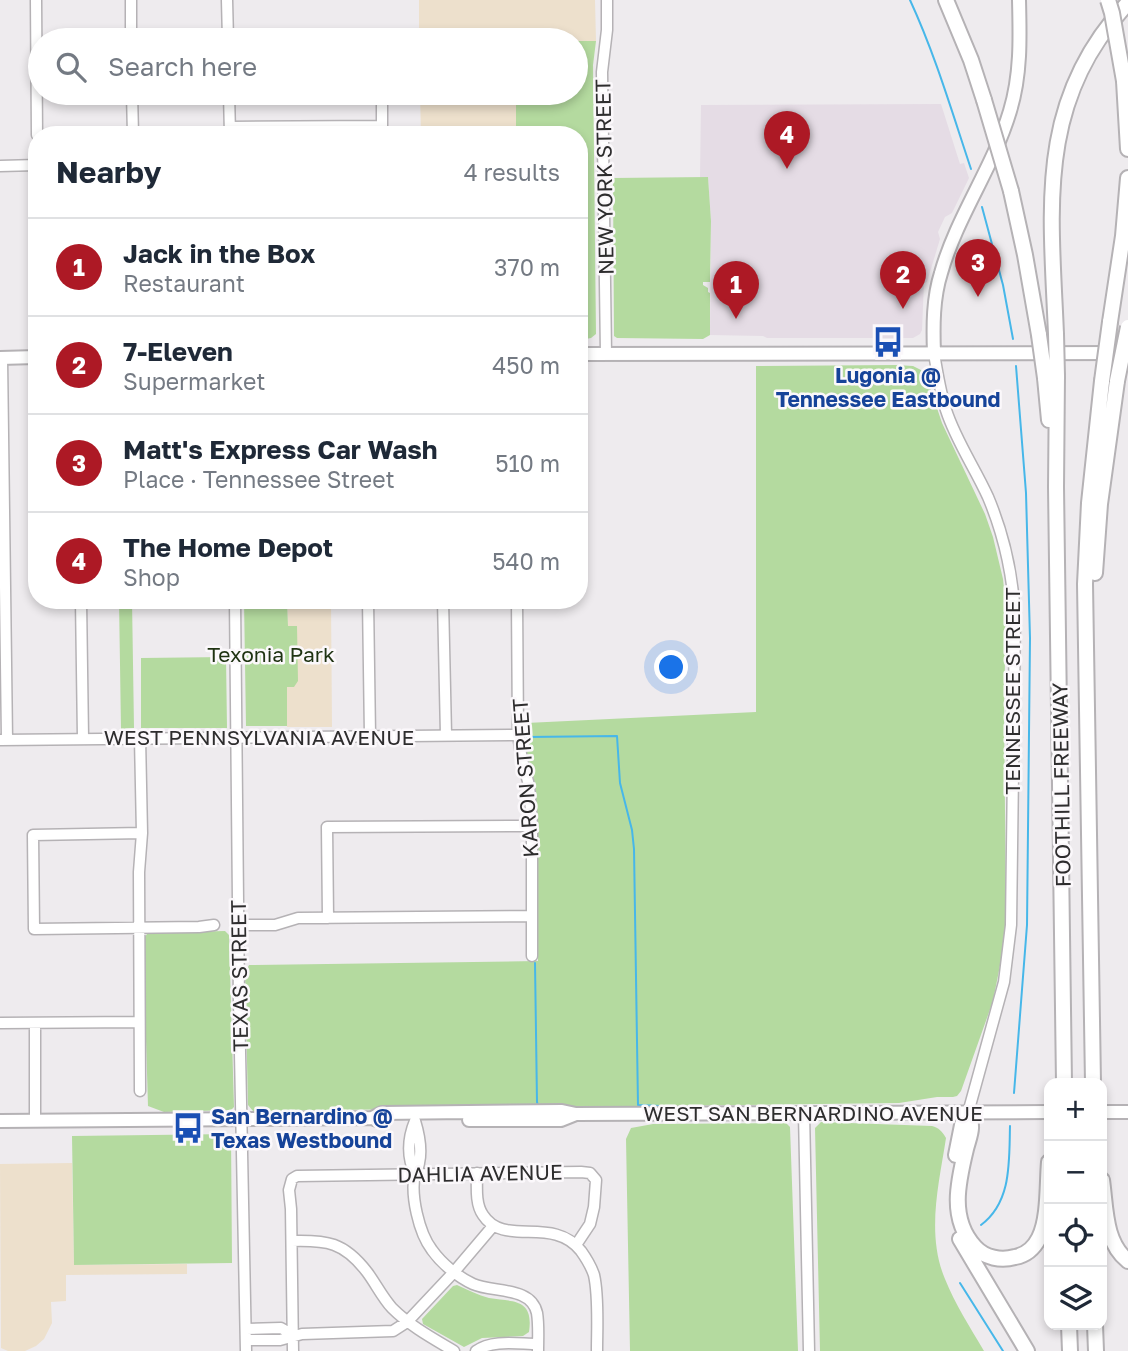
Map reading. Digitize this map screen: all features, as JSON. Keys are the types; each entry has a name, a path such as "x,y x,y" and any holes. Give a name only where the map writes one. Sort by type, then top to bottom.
{"highway":[{"path":"946,0 971,60 1011,191 1026,255 1039,335 1051,377"},
{"path":"1108,0 1124,81 1128,149"},
{"path":"1051,377 1056,334 1051,188 1057,139 1071,92 1086,60 1105,29 1128,3"},
{"path":"1087,679 1086,545 1102,381 1123,236 1128,178"},
{"path":"1087,679 1100,504 1128,327"},
{"name":"FOOTHILL FREEWAY","path":"1051,377 1056,487 1064,1078"},
{"name":"FOOTHILL FREEWAY","path":"1087,679 1093,1078"},
{"path":"1058,1078 1064,1058"},
{"path":"968,1113 972,1124 957,1201 962,1228 968,1239 981,1253 996,1259 1023,1255 1037,1243 1045,1204"},
{"path":"968,1113 962,1125 949,1189 950,1215 968,1254 1027,1351"},
{"path":"1106,1204 1110,1232 1117,1250 1128,1261"},
{"path":"1069,1330 1070,1351"},
{"path":"1096,1330 1096,1351"}],"main road":[{"name":"TENNESSEE STREET","path":"934,353 935,303 944,261 993,156 1014,97 1019,62 1019,0"},
{"path":"588,354 1128,353"},
{"path":"1,358 28,357"},
{"name":"WEST SAN BERNARDINO AVENUE","path":"372,1118 382,1113 562,1111 576,1114 1044,1112"},
{"path":"415,1121 423,1116 477,1115 484,1112"},
{"path":"1107,1112 1128,1112"},
{"name":"WEST SAN BERNARDINO AVENUE","path":"0,1121 372,1118 383,1121 561,1120 576,1114"}],"street":[{"path":"36,0 36,28"},
{"path":"131,0 131,28"},
{"path":"228,0 228,28"},
{"name":"NEW YORK STREET","path":"606,354 602,72 607,0"},
{"path":"37,105 37,126"},
{"path":"132,105 133,126"},
{"path":"229,105 230,126"},
{"path":"382,105 382,126"},
{"path":"0,166 28,165"},
{"name":"TENNESSEE STREET","path":"934,353 939,385 947,411 998,524 1009,565 1015,617 1011,925 1004,982 968,1113"},
{"path":"1,358 4,740"},
{"path":"81,609 83,738"},
{"name":"TEXAS STREET","path":"235,609 246,1340"},
{"path":"368,609 369,736"},
{"path":"443,609 446,735"},
{"name":"KARON STREET","path":"517,609 518,735 529,785 532,826 532,956"},
{"name":"WEST PENNSYLVANIA AVENUE","path":"4,740 518,735"},
{"path":"140,1091 141,738"},
{"path":"328,918 327,827 532,826"},
{"path":"142,833 33,835 34,929 214,925"},
{"path":"239,925 270,925 298,918 531,916"},
{"path":"0,1023 139,1022"},
{"path":"35,1023 35,1121"},
{"path":"804,1113 809,1351"},
{"path":"415,1121 419,1134 419,1163 415,1174 416,1208 430,1248 444,1264 471,1283 523,1295 537,1312 538,1347 491,1344 476,1351"},
{"path":"477,1173 478,1202 482,1214 493,1226 511,1232 539,1231 565,1238 576,1245 587,1259 594,1274 597,1351"},
{"name":"DAHLIA AVENUE","path":"292,1241 289,1190 292,1179 297,1176 590,1173 596,1180 594,1207 590,1224 576,1245"},
{"path":"246,1340 281,1328 293,1335 393,1331 407,1322 493,1226"},
{"path":"293,1351 292,1241 319,1241 336,1245 350,1254 407,1322 454,1351"}],"shaded area":[{"path":"419,0 595,0 596,41 588,41 588,28 419,28"},
{"path":"941,104 960,164 964,163 969,178 952,213 945,217 938,232 940,239 927,282 924,283 920,334 913,338 767,338 710,335 711,221 708,177 700,177 701,105"},
{"path":"420,105 516,105 516,126 421,126"},
{"path":"287,609 331,609 332,727 287,727 287,687 294,686 296,626 288,626"},
{"path":"72,1163 74,1265 187,1264 187,1274 66,1275 66,1301 51,1302 52,1323 44,1339 25,1351 8,1351 1,1348 0,1164"}],"green space":[{"path":"588,41 596,41 593,65 596,334 591,338 588,339 588,126 516,126 516,105 588,105"},
{"path":"708,177 711,221 710,282 703,282 703,285 710,293 710,335 703,339 617,338 614,336 613,178"},
{"path":"756,366 913,366 925,372 942,423 993,537 1003,579 1006,608 1005,940 993,1001 957,1096 899,1103 253,1111 248,1105 245,973 249,965 538,961 535,784 526,750 526,723 756,712"},
{"path":"119,609 132,609 134,728 121,729"},
{"name":"Texonia Park","path":"244,609 287,609 288,626 297,626 298,681 294,687 287,687 287,726 246,726"},
{"path":"226,657 227,728 141,728 141,658"},
{"path":"225,931 229,935 234,1107 231,1110 164,1112 148,1106 143,939 148,933"},
{"path":"821,1122 932,1126 943,1133 946,1138 935,1227 939,1262 953,1297 984,1351 820,1351 815,1128"},
{"path":"786,1123 790,1127 798,1351 630,1351 626,1139 631,1128 653,1124"},
{"path":"231,1134 232,1263 74,1265 72,1136"},
{"path":"457,1285 485,1297 514,1302 525,1307 530,1321 529,1332 523,1336 482,1338 464,1347 423,1324 422,1319"}],"waterway":[{"path":"910,0 935,62 971,169"},
{"path":"982,207 1003,285 1013,339"},
{"path":"1014,1093 1027,925 1030,638 1026,493 1016,366"},
{"path":"527,737 617,736 620,783 634,849 638,1105 660,1108"},
{"path":"535,963 538,1106"},
{"path":"981,1225 991,1216 1004,1193 1009,1167 1010,1126"},
{"path":"960,1283 1003,1351"}],"place":[{"name":"The Home Depot","path":"787,169"},
{"name":"Matt's Express Car Wash","path":"978,297"},
{"name":"7-Eleven","path":"903,309"},
{"name":"Jack in the Box","path":"736,319"},
{"name":"Lugonia @ Tennessee Eastbound","path":"888,342"},
{"name":"San Bernardino @ Texas Westbound","path":"188,1128"}]}
